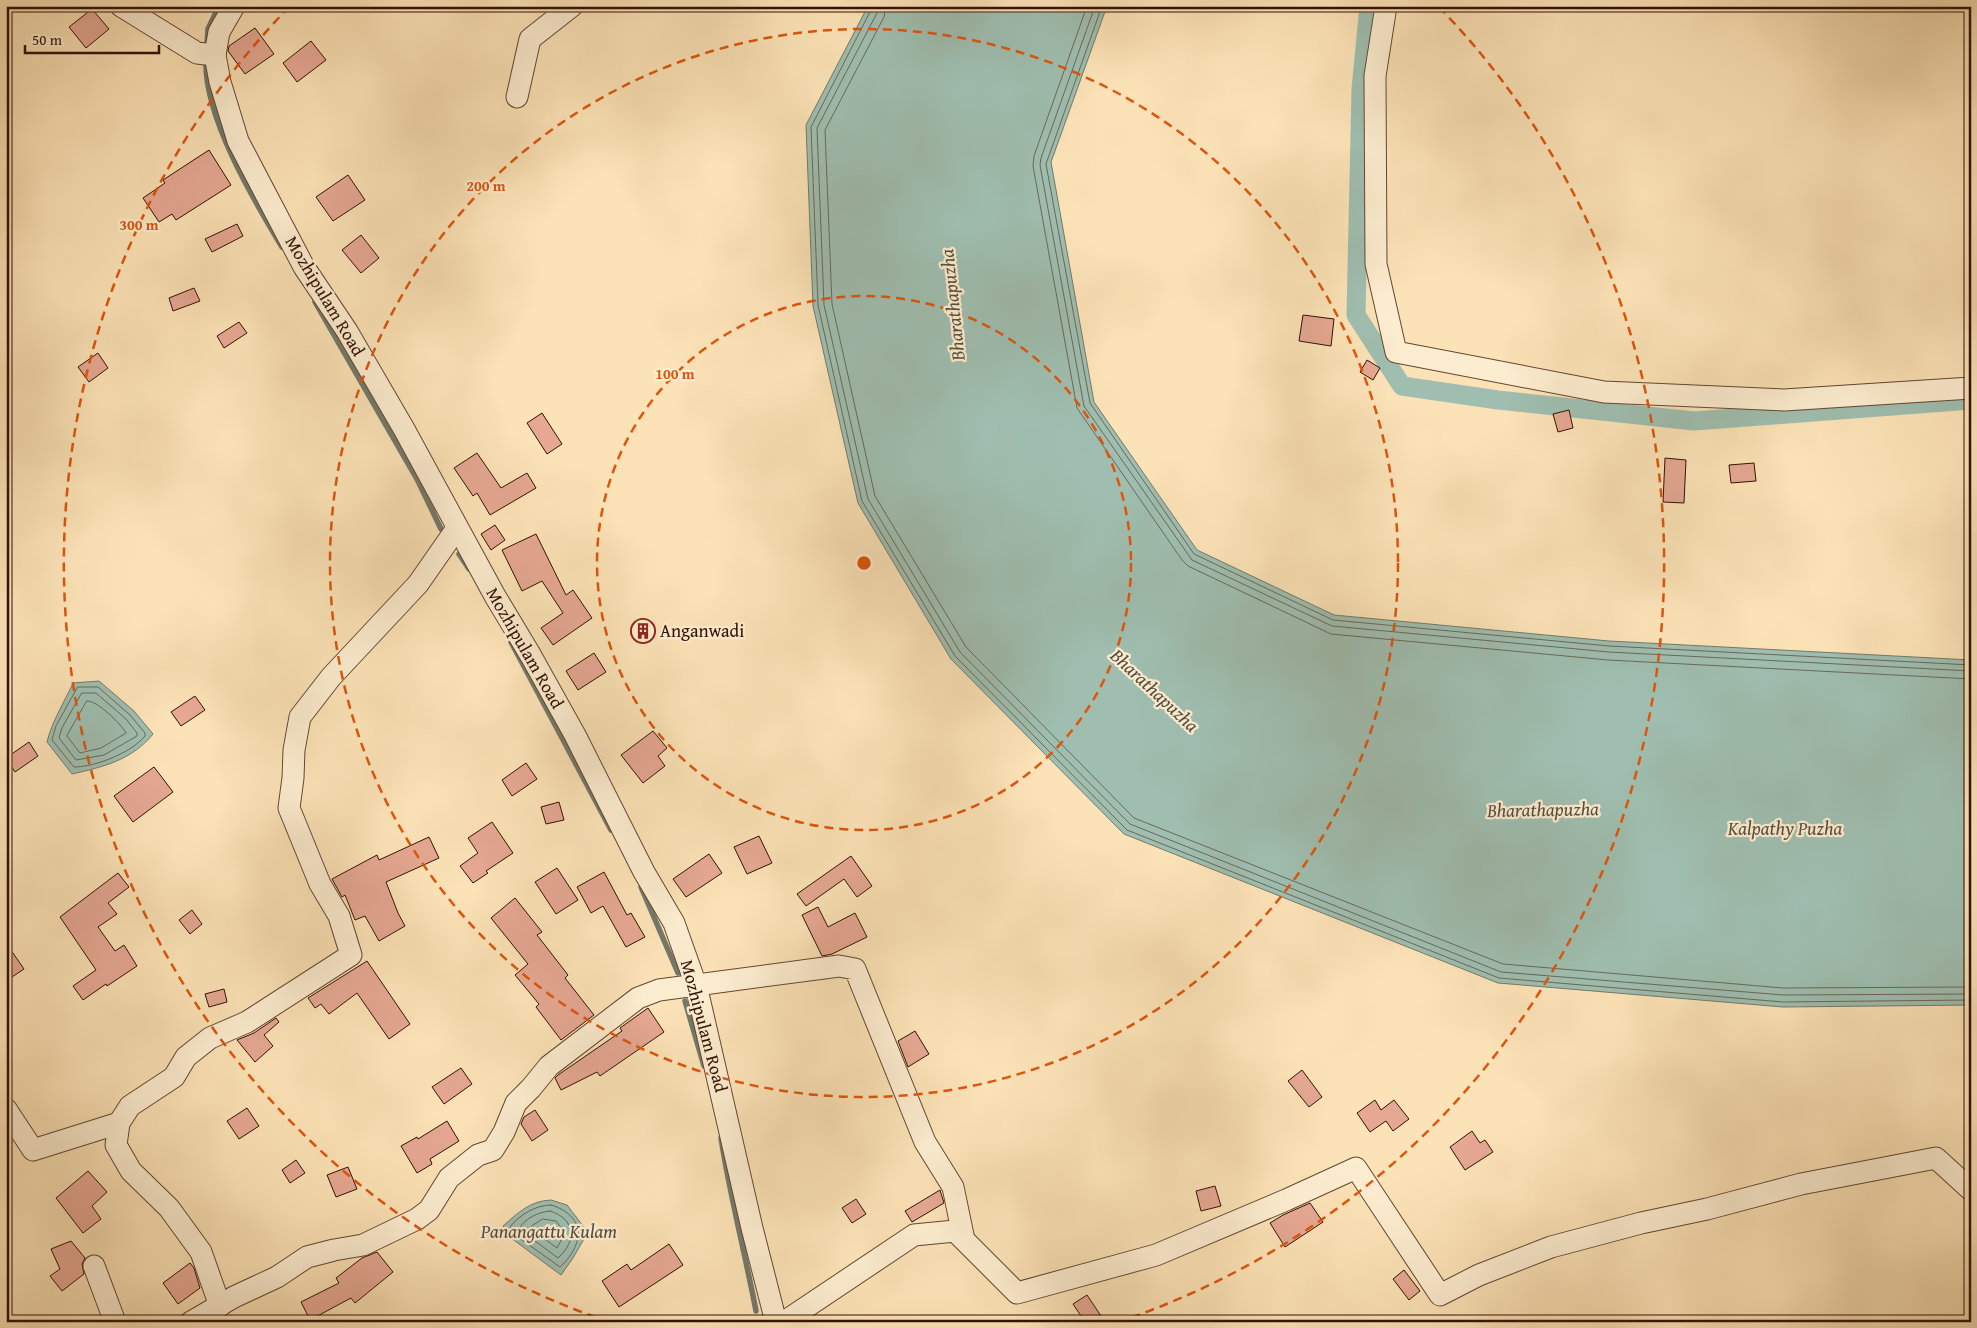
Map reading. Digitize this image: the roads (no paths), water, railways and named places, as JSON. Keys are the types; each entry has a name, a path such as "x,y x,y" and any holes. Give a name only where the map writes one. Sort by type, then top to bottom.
{"street":[{"path":"121,6 206,54"},
{"name":"Mozhipulam Road","path":"234,6 206,54 220,82 238,142 304,267 352,339 575,735 644,872 674,923 696,985 752,1228 776,1322"},
{"path":"517,97 530,39 572,6"},
{"path":"1386,6 1375,76 1376,264 1396,352 1604,392 1784,400 1971,388"},
{"path":"220,1306 201,1252 169,1208 131,1171 116,1146 119,1123 130,1106 174,1077 186,1057 210,1038 247,1022 350,955 339,916 320,884 289,808 294,750 300,717 331,677 418,584 458,528"},
{"path":"191,1322 277,1277 307,1257 363,1245 417,1219 429,1210 449,1178 478,1155 493,1150 504,1132 516,1103 549,1066 638,998 659,990 839,966 854,969 925,1142 953,1187 963,1235 955,1231 914,1236 784,1322"},
{"path":"6,1108 33,1150 119,1123"},
{"path":"955,1231 1017,1293 1156,1255 1356,1168 1440,1295 1479,1275 1551,1246 1641,1223 1707,1209 1800,1184 1936,1158 1971,1190"},
{"path":"94,1266 115,1322"}],"water":[{"name":"Kalpathy Puzha","path":"868,6 1107,6 1051,162 1094,402 1197,550 1334,615 1609,641 1971,660 1971,1005 1783,1007 1498,983 1124,834 951,659 858,503 813,306 806,125"},
{"path":"99,681 134,711 153,734 136,750 116,761 72,774 47,742 49,734 73,683"},
{"name":"Panangattu Kulam","path":"551,1200 567,1205 583,1226 584,1239 561,1275 511,1238 503,1226 531,1205"}],"waterway":[{"path":"207,44 208,29 219,6"},
{"path":"1369,6 1361,89 1356,315 1402,386 1498,400 1694,421 1971,400"},
{"path":"206,58 207,81 221,130 244,181 282,247"},
{"path":"315,302 418,481 441,529"},
{"path":"459,554 469,569"},
{"path":"511,642 611,830"},
{"path":"641,887 678,973"},
{"path":"685,1001 704,1066"},
{"path":"721,1138 756,1311"}],"place":[{"name":"Anganwadi","path":"643,631"}],"water label":[{"name":"Bharathapuzha","path":"952,305"},
{"name":"Bharathapuzha","path":"1155,690"},
{"name":"Bharathapuzha","path":"1543,809"}]}
